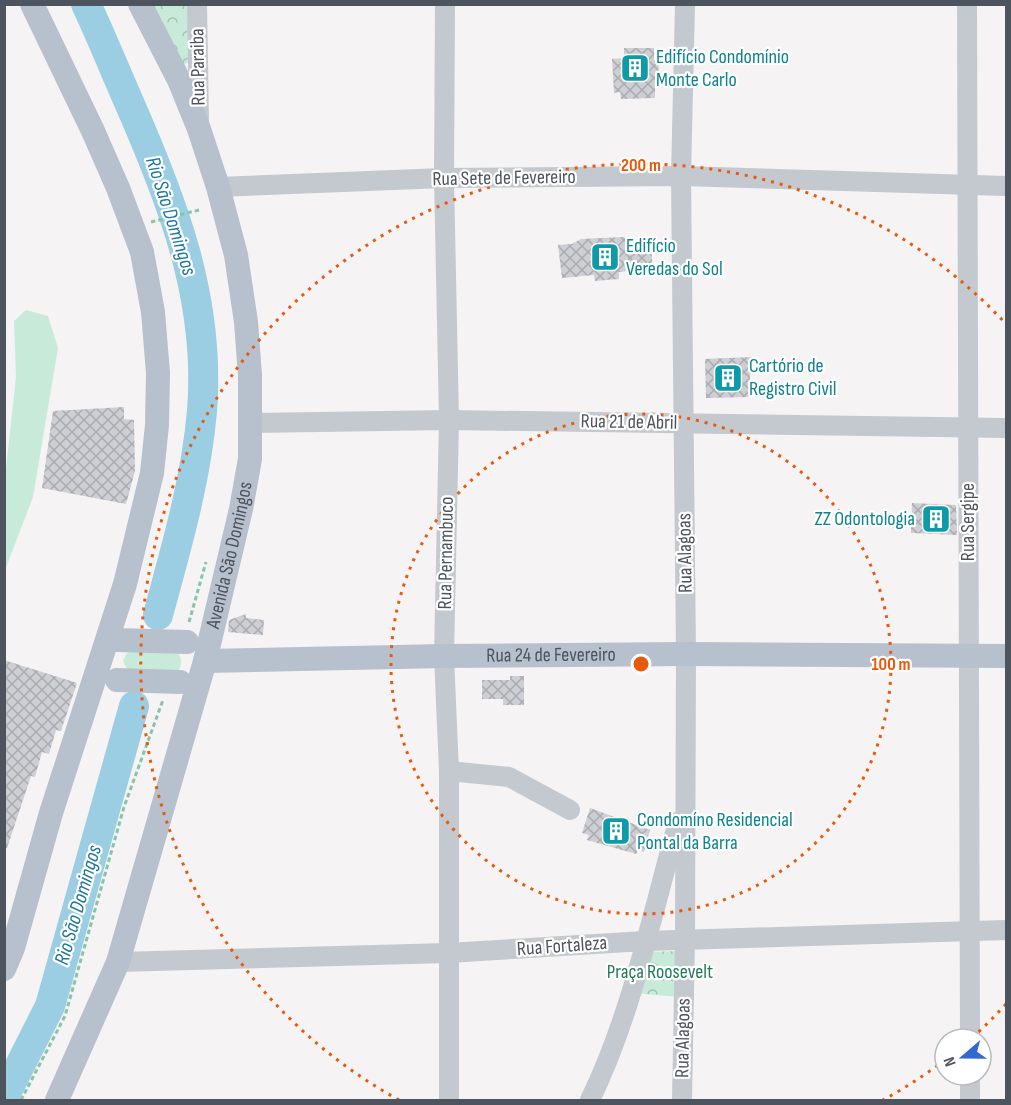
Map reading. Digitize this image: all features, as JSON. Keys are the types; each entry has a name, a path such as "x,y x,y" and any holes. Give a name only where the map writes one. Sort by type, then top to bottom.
{"main road":[{"path":"4,969 14,948 51,813 105,679 112,639 152,473 157,425 158,373 153,312 142,252 118,188 32,4"},
{"name":"Avenida São Domingos","path":"57,1101 118,962 190,662 241,510 250,459 251,423 246,322 236,255 218,187 199,129 179,80 140,4"},
{"path":"112,639 190,662"},
{"name":"Rua 24 de Fevereiro","path":"190,662 444,656 686,654 1006,656"},
{"path":"105,679 190,662"}],"street":[{"name":"Rua Paraiba","path":"197,4 199,129"},
{"name":"Rua Pernambuco","path":"445,4 444,178 449,420 444,656 449,771 449,1101"},
{"name":"Rua Alagoas","path":"682,1101 686,654 681,176 685,4"},
{"name":"Rua Sergipe","path":"967,4 970,1027"},
{"name":"Rua Sete de Fevereiro","path":"218,187 444,178 681,176 1006,186"},
{"name":"Rua 21 de Abril","path":"251,423 449,420 1006,428"},
{"path":"449,771 509,777 570,810"},
{"path":"590,1101 621,1025 685,796"},
{"name":"Rua Fortaleza","path":"118,962 448,953 685,939 1006,930"}],"path":[{"path":"150,222 199,210"},
{"path":"21,1101 65,1016 124,807 190,662 208,555"}],"green space":[{"path":"151,5 189,5 189,62 181,63"},
{"path":"26,310 48,316 58,348 33,497 5,570 5,477 16,377 14,321"},
{"path":"132,651 177,652 181,665 177,673 127,669 123,661 127,653"},
{"name":"Praça Roosevelt","path":"681,951 680,997 633,993 644,952"}],"building":[{"name":"Edifício Condomínio Monte Carlo","path":"624,48 654,48 654,60 659,62 655,98 621,99 620,92 614,93 612,59 624,58"},
{"name":"Edifício Veredas do Sol","path":"624,237 628,241 650,239 653,269 619,272 619,279 595,281 594,275 562,278 558,245 572,244 581,239"},
{"name":"Cartório de Registro Civil","path":"752,357 748,397 706,398 705,359"},
{"path":"124,407 124,419 134,420 135,471 126,504 42,488 53,411"},
{"name":"ZZ Odontologia","path":"912,503 956,505 957,535 911,533"},
{"path":"246,614 246,618 264,620 263,635 228,632 229,620"},
{"path":"4,660 77,683 61,731 56,730 49,754 42,752 35,777 31,776 7,848 4,847"},
{"path":"510,676 524,676 524,705 503,705 503,699 482,699 482,680 510,680"},
{"name":"Condomíno Residencial Pontal da Barra","path":"590,808 650,830 644,852 638,850 636,854 587,840 589,835 582,833"}],"waterway":[{"name":"Rio São Domingos","path":"86,4 144,137 173,213 185,251 200,329 203,370 199,437 184,514 158,615"},
{"name":"Rio São Domingos","path":"4,1097 50,1006 134,706"}],"place":[{"name":"Edifício Condomínio Monte Carlo","path":"635,68"},
{"name":"Edifício Veredas do Sol","path":"605,257"},
{"name":"Cartório de Registro Civil","path":"728,378"},
{"name":"ZZ Odontologia","path":"936,519"},
{"name":"Condomíno Residencial Pontal da Barra","path":"616,831"}]}
